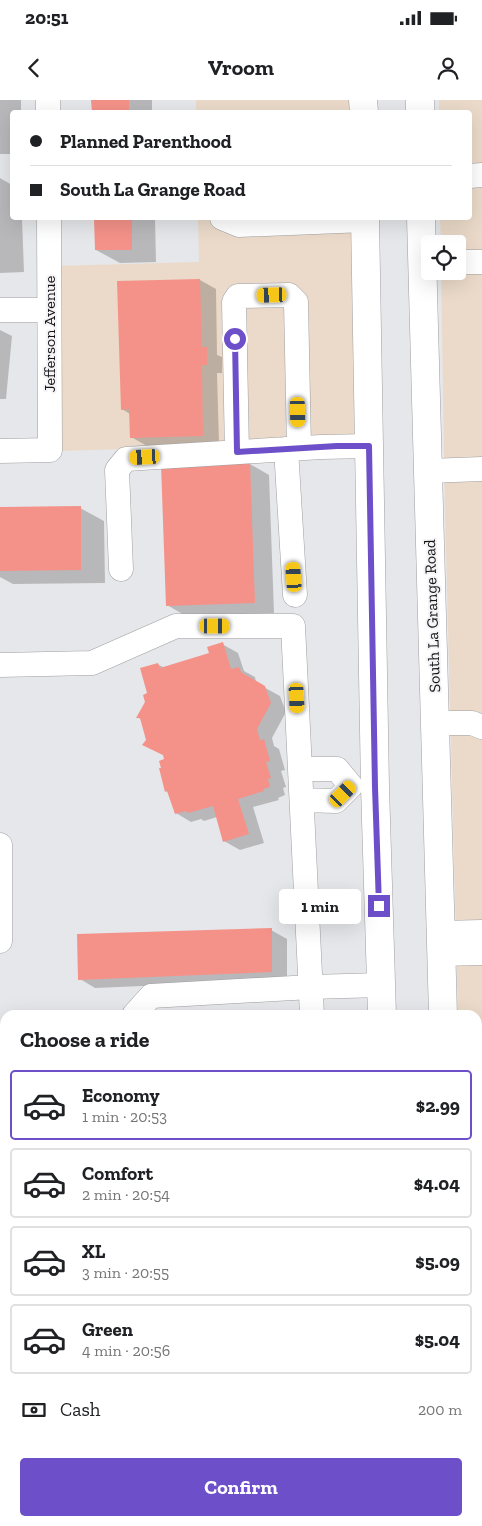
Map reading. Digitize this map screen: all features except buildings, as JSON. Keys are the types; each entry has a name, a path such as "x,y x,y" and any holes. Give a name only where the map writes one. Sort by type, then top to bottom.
{"highway":[{"path":"365,220 369,446 363,786 382,1010"},
{"name":"South La Grange Road","path":"421,220 423,235"},
{"name":"South La Grange Road","path":"426,280 428,471 442,1010"}],"street":[{"name":"Jefferson Avenue","path":"0,451 50,450 48,220"},
{"path":"227,220 238,225 329,220"},
{"path":"466,262 482,262"},
{"path":"237,452 234,302 238,296 289,295 296,302 292,449 295,595"},
{"path":"0,310 49,310"},
{"path":"121,570 117,470 126,458 369,446"},
{"path":"428,471 482,469"},
{"path":"0,665 92,662 176,626 293,626 312,1010"},
{"path":"435,723 472,723 482,727"},
{"path":"300,769 337,768 363,786 336,801 302,800"},
{"path":"0,845 0,941"},
{"path":"441,943 482,932"},
{"path":"441,943 482,953"},
{"path":"138,1010 151,996 381,985"}],"shaded area":[{"path":"196,100 360,100 360,110 196,110"},
{"path":"439,100 482,100 482,1010 458,1010 441,280 466,280 466,235 441,235 440,220 472,220 472,110 439,110"},
{"path":"198,220 362,220 365,442 57,451 55,266 199,262"}],"route":[{"path":"235,339 237,452 369,446 379,906"}]}
